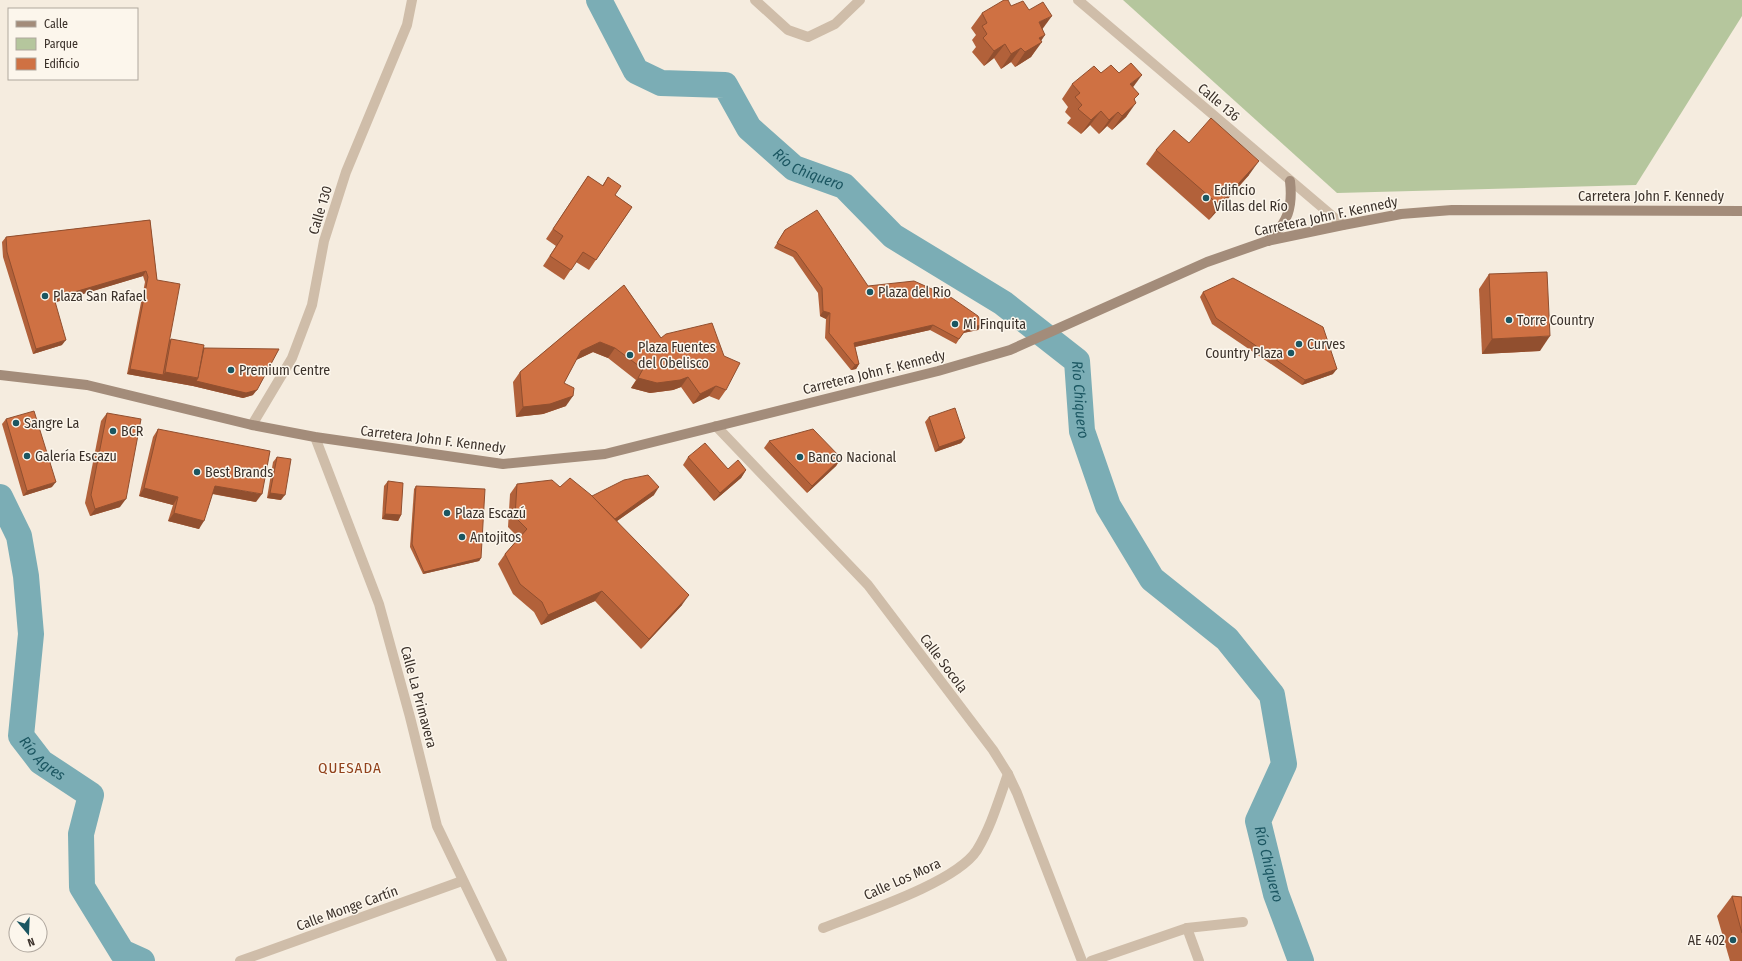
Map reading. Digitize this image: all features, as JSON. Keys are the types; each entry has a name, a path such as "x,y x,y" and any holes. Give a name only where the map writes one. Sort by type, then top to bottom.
{"main road":[{"path":"1267,241 1277,232 1288,214 1292,194 1290,181"},
{"name":"Carretera John F. Kennedy","path":"0,375 87,385 252,425 315,437 503,464 605,454 938,371 1010,350 1069,325 1182,272 1267,241 1343,225 1401,214 1452,210 1742,211"}],"street":[{"name":"Calle 130","path":"252,425 295,351 312,305 324,242 346,172 407,25 412,0"},
{"path":"755,0 788,30 808,37 835,24 860,0"},
{"name":"Calle 136","path":"1078,0 1343,225"},
{"name":"Calle Socola","path":"716,426 868,585 993,750 1008,774 1017,793 1082,961"},
{"name":"Calle La Primavera","path":"315,437 379,604 410,717 437,826 462,881 502,961"},
{"name":"Calle Los Mora","path":"823,928 901,897 957,870 976,851 993,817 1008,774"},
{"name":"Calle Monge Cartín","path":"240,961 462,881"},
{"path":"1091,961 1187,928 1243,922"},
{"path":"1187,928 1199,961"}],"green space":[{"path":"1123,0 1742,0 1742,16 1636,185 1337,193"}],"building":[{"path":"1004,0 1008,0 1011,6 1023,1 1029,10 1043,2 1052,16 1039,22 1045,35 1039,38 1042,42 1025,52 1021,48 1011,54 1005,44 994,51 983,38 987,34 982,26 987,23 982,13"},
{"path":"1131,63 1142,75 1130,84 1139,94 1134,99 1136,103 1122,116 1118,112 1109,120 1101,111 1091,120 1078,109 1082,105 1075,97 1080,93 1072,84 1094,66 1101,73 1111,65 1119,73"},
{"name":"Edificio Villas del Río","path":"1211,118 1259,161 1219,205 1156,150 1174,130 1189,143"},
{"path":"588,176 603,186 608,177 621,186 615,195 632,207 596,260 583,252 571,270 550,256 563,236 553,229"},
{"name":"Plaza del Rio","path":"817,210 868,286 914,281 952,298 978,316 982,325 967,328 959,339 933,325 854,343 859,364 855,365 829,333 830,313 823,311 822,288 796,252 777,243 785,230"},
{"name":"Plaza San Rafael","path":"150,220 157,280 180,284 163,375 130,369 148,277 146,271 54,298 66,340 36,349 7,252 6,237"},
{"name":"Torre Country","path":"1547,272 1550,336 1492,339 1489,274"},
{"name":"Country Plaza","path":"1233,278 1323,327 1337,369 1305,380 1216,318 1203,292"},
{"path":"624,285 661,338 666,334 712,323 724,356 740,363 726,390 716,386 700,394 688,377 680,380 657,383 638,378 643,369 615,348 600,342 581,351 564,383 574,388 573,396 550,404 523,407 520,372"},
{"path":"171,339 204,345 198,378 165,372"},
{"name":"Premium Centre","path":"204,348 279,349 257,390 246,393 196,381 198,378"},
{"path":"955,408 965,438 939,447 929,417"},
{"name":"Galería Escazu","path":"34,411 56,482 27,491 6,419"},
{"name":"Galería Escazu","path":"107,413 141,419 126,499 95,509 91,495"},
{"path":"158,429 270,451 262,494 215,486 204,521 174,513 178,497 144,488"},
{"name":"Banco Nacional","path":"813,429 841,458 812,486 769,441"},
{"path":"705,443 728,469 738,460 746,470 720,493 688,457"},
{"path":"277,457 291,459 285,495 270,493"},
{"path":"648,475 659,487 615,519 592,496 624,480"},
{"path":"570,478 591,495 689,595 649,639 602,591 548,615 542,602 520,584 505,554 527,529 515,517 517,484 552,480 560,487"},
{"path":"388,481 403,483 401,515 385,514"},
{"name":"Plaza Escazú","path":"416,486 485,489 481,558 424,572 412,544"},
{"path":"1732,896 1742,897 1742,933"}],"waterway":[{"name":"Río Chiquero","path":"599,0 636,71 661,83 725,85 749,128 794,168 844,186 893,236 1003,303 1077,361 1082,431 1108,506 1152,579 1227,639 1272,695 1284,764 1258,821 1276,894 1301,961"},
{"name":"Río Agres","path":"0,497 19,536 26,576 31,634 21,736 41,762 91,795 81,834 82,887 122,952 142,961"}],"place":[{"name":"Edificio Villas del Río","path":"1206,198"},
{"name":"Plaza del Rio","path":"870,292"},
{"name":"Plaza San Rafael","path":"45,296"},
{"name":"Torre Country","path":"1509,320"},
{"name":"Mi Finquita","path":"955,324"},
{"name":"Curves","path":"1299,344"},
{"name":"Country Plaza","path":"1291,353"},
{"name":"Plaza Fuentes del Obelisco","path":"630,355"},
{"name":"Premium Centre","path":"231,370"},
{"name":"Sangre La","path":"16,423"},
{"name":"BCR","path":"113,431"},
{"name":"Galería Escazu","path":"27,456"},
{"name":"Banco Nacional","path":"800,457"},
{"name":"Best Brands","path":"197,472"},
{"name":"Plaza Escazú","path":"447,513"},
{"name":"Antojitos","path":"462,537"},
{"name":"AE 402","path":"1733,940"}],"district":[{"name":"QUESADA","path":"350,768"}]}
